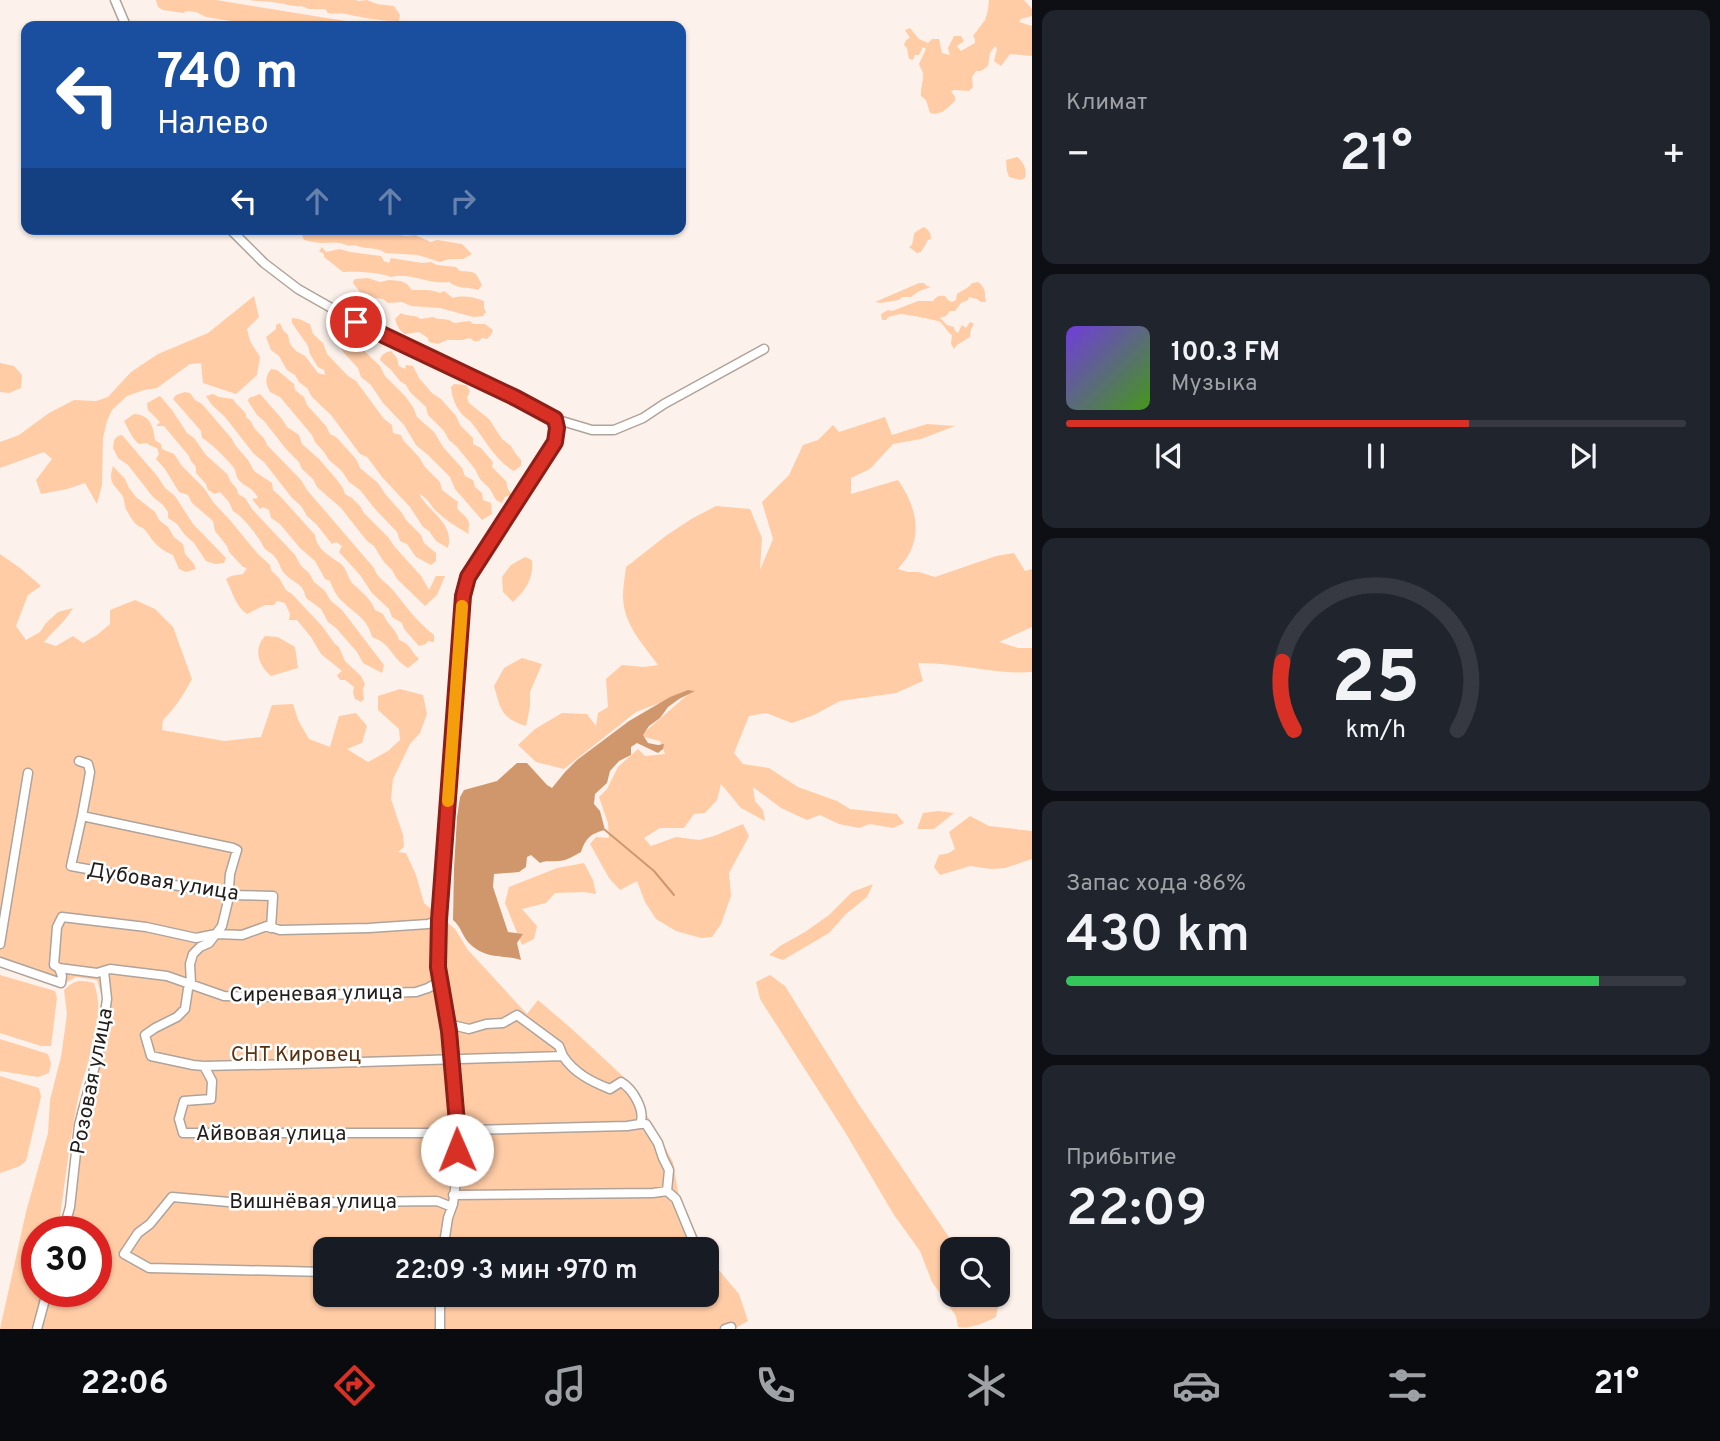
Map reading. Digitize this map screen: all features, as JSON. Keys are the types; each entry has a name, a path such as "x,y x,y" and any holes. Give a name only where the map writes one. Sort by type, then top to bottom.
{"street":[{"path":"115,0 124,21"},
{"path":"236,235 264,263 298,289 356,322 555,419 592,430 614,430 643,418 765,349"},
{"path":"446,1237 458,1166 452,1060 438,967 439,920 463,596 468,577 555,442 555,419"},
{"path":"79,761 88,764 90,772 82,816 237,850 230,874 229,895 222,926 209,943 193,954 190,964 191,984 185,1009 177,1017 145,1035 151,1056 204,1066 563,1055"},
{"path":"0,944 27,773"},
{"name":"Дубовая улица","path":"82,816 71,866 229,895 273,896 271,928"},
{"path":"0,962 61,983 59,968 54,965 57,927 62,917 146,927 196,938 216,934 242,935 267,926 280,930 369,928 428,924 439,920"},
{"name":"Сиреневая улица","path":"59,968 97,972 110,969 167,976 224,996 416,992 428,989 440,981"},
{"name":"Розовая улица","path":"67,1216 79,1125 100,1047 107,999 104,971"},
{"path":"448,1024 469,1028 503,1023 517,1014 559,1046 578,1073 610,1089 621,1082 626,1085 640,1108 643,1118 640,1124"},
{"name":"Айвовая улица","path":"204,1066 212,1081 211,1100 184,1101 179,1119 183,1133 456,1130"},
{"path":"456,1130 646,1124 669,1170 667,1191"},
{"path":"453,1195 667,1191 676,1199 691,1237"},
{"name":"Вишнёвая улица","path":"313,1272 149,1268 124,1254 138,1233 172,1197 265,1203 437,1201 452,1207"},
{"path":"37,1329 43,1307"},
{"path":"440,1307 440,1329"}],"green space":[{"path":"156,0 216,0 345,21 232,21 206,17 196,12 183,13 158,7"},
{"path":"249,0 367,0 394,6 400,15 399,21 379,20 328,13 325,9"},
{"path":"989,0 1024,0 1032,9 1032,16 1019,22 1032,26 1032,56 1010,54 1001,66 994,61 997,49 995,46 990,53 988,66 976,71 972,77 973,87 969,91 951,91 955,101 941,112 930,113 926,100 921,96 923,73 919,64 926,49 923,47 919,55 915,55 913,60 909,59 904,45 910,38 905,30 910,28 919,39 928,43 932,39 939,39 942,53 950,55 948,48 954,36 961,36 964,41 957,46 961,51 975,43 973,36 985,20"},
{"path":"1017,157 1026,172 1025,178 1020,180 1009,177 1007,171 1006,160"},
{"path":"924,227 931,239 921,252 917,253 909,247 915,233"},
{"path":"302,235 415,235 431,242 437,240 462,244 472,254 463,259 440,262 418,255 385,253 355,245 304,240"},
{"path":"322,247 326,252 340,249 381,256 389,263 391,258 456,267 460,271 474,273 482,285 478,290 449,282 405,276 343,272 324,257 319,251"},
{"path":"368,278 380,282 401,281 412,290 440,293 444,291 453,298 477,298 484,301 486,312 483,316 473,317 440,308 411,306 402,302 388,303 383,299 363,296 353,283 355,279"},
{"path":"978,282 984,289 986,302 969,297 955,311 950,311 940,318 958,333 962,325 966,328 970,322 974,324 970,337 954,349 951,344 952,335 940,322 900,314 882,320 881,314 888,310 892,311 918,301 933,301 937,297 945,296 952,302 956,300 957,294 972,283"},
{"path":"919,283 931,287 911,297 875,302"},
{"path":"254,296 259,317 247,329 250,341 260,357 257,375 236,394 203,383 201,363 190,364 157,388 127,396 112,410 107,421 103,438 102,485 97,504 85,483 41,494 36,480 52,459 44,452 0,468 0,442 19,435 49,413 74,400 96,401 108,397 131,372 158,354 208,333"},
{"path":"350,298 364,300 374,319 370,322 362,318 361,313 351,311"},
{"path":"401,313 421,319 433,317 454,323 470,321 473,324 485,324 493,330 487,339 447,340 438,344 429,342 428,338 419,332 405,334 398,328 395,319"},
{"path":"292,318 310,324 313,334 323,343 327,354 356,381 384,419 392,425 393,433 401,435 440,482 442,490 458,502 457,508 469,523 469,534 443,517 419,494 448,532 448,548 436,541 367,457 360,454 331,415 295,375 287,370 279,356 271,350 266,337 280,323 296,351 305,356 318,373 325,375 292,323"},
{"path":"344,335 380,366 385,376 405,396 417,417 434,432 443,447 462,468 465,476 473,480 475,487 482,493 483,500 491,503 492,514 482,520 455,489 450,477 416,445 404,425 383,403 371,385 361,377 358,368 344,353 337,341"},
{"path":"391,351 399,366 405,369 406,365 413,366 419,378 441,399 473,438 473,444 481,448 493,462 492,467 506,481 512,495 505,497 502,503 496,500 475,469 428,415 426,407 380,360 381,356"},
{"path":"0,363 14,366 22,375 21,388 9,393 0,392"},
{"path":"271,369 277,370 294,384 295,390 304,397 307,405 330,434 356,459 360,468 378,483 421,535 424,543 436,553 436,561 431,565 416,557 407,544 400,541 397,532 329,460 280,397 270,392 266,380"},
{"path":"454,384 466,385 470,391 467,398 469,403 489,419 521,460 521,466 514,471 495,455 457,407 451,387"},
{"path":"185,392 202,404 232,439 254,471 272,483 273,490 315,535 321,549 343,566 353,584 375,610 383,614 399,640 408,645 419,659 408,668 384,643 372,637 364,621 338,597 315,561 271,518 269,510 263,507 260,509 252,499 258,498 256,494 238,479 234,468 223,456 202,438 201,431 173,399"},
{"path":"213,394 233,399 267,445 301,480 379,577 434,635 434,642 428,641 419,646 402,623 392,617 389,609 372,593 339,552 342,546 336,542 332,544 264,462 211,404 206,396"},
{"path":"260,394 287,427 299,435 302,444 319,459 345,494 360,506 388,537 421,576 429,590 436,576 445,576 437,595 425,606 397,579 374,546 341,508 317,487 299,462 257,415 248,401"},
{"path":"160,396 187,433 227,474 238,494 245,498 295,555 314,582 342,610 384,665 382,673 363,663 357,652 328,622 321,609 306,598 300,586 284,573 273,554 265,549 257,535 233,511 229,502 220,492 215,494 208,490 196,473 196,467 189,456 164,426 156,426 160,422 148,410 147,403"},
{"path":"134,414 147,419 152,425 155,440 161,444 162,449 174,454 270,565 286,590 339,647 345,661 361,676 365,684 364,699 361,702 355,699 354,687 345,680 340,680 337,675 342,671 321,654 297,620 289,620 290,614 285,603 277,601 274,605 265,605 247,614 240,607 226,579 243,574 247,568 229,552 215,531 213,521 192,503 188,495 179,492 156,459 159,454 157,448 147,443 139,444 134,439 124,421"},
{"path":"885,417 892,435 927,424 955,426 921,439 893,444 870,469 851,478 851,494 898,480 904,489 912,507 916,527 913,546 898,569 935,577 996,556 1014,553 1025,571 1032,569 1032,627 999,642 1018,648 1032,648 1032,672 1004,672 918,663 923,681 896,693 840,701 792,723 766,713 749,716 734,753 743,764 769,768 798,787 837,801 850,809 897,814 904,823 893,828 870,824 859,828 839,824 820,815 807,820 781,808 753,787 755,801 763,810 765,821 741,808 721,784 717,800 705,813 694,814 684,828 660,828 644,838 651,846 676,837 699,840 743,824 749,836 729,873 731,896 721,924 712,937 701,938 676,931 656,919 645,902 637,881 620,890 609,878 590,844 596,837 609,838 608,823 599,797 607,789 618,767 638,749 645,756 665,754 660,741 640,736 693,690 636,712 564,769 536,762 518,745 535,729 562,713 587,714 596,726 598,713 608,707 606,679 622,665 658,665 626,616 623,596 626,567 667,535 716,506 750,509 762,538 760,570 773,539 762,502 789,475 803,445 818,440 833,425 839,432"},
{"path":"122,435 165,488 175,496 193,524 226,558 224,563 206,561 194,543 168,518 168,512 163,505 153,497 128,465 118,458 113,448 114,440"},
{"path":"113,466 136,497 155,512 159,520 183,544 185,554 196,569 186,572 179,569 173,555 154,542 142,527 134,522 122,495 112,482"},
{"name":"СНТ Кировец","path":"0,554 41,586 28,595 16,626 26,640 40,632 58,612 73,608 44,642 56,646 73,636 83,643 110,624 110,610 135,600 155,609 173,627 192,679 163,720 162,730 224,741 261,737 272,705 293,704 298,720 309,739 330,747 339,716 356,713 367,726 362,743 347,749 368,762 388,751 400,740 399,729 378,710 378,696 400,689 423,695 427,714 420,733 410,744 393,779 391,799 403,835 404,847 398,852 406,853 424,903 455,929 468,950 527,1014 538,1000 628,1081 673,1162 678,1192 698,1237 313,1237 313,1307 719,1307 719,1270 739,1294 748,1321 734,1329 32,1329 35,1316 31,1329 0,1329 21,1234 21,1307 112,1307 112,1216 67,1216 68,1178 77,1110 98,1041 103,1000 97,980 76,977 60,986 0,966"},
{"path":"525,557 532,560 530,578 513,602 503,592 502,577 511,565"},
{"path":"265,636 278,637 295,647 298,668 271,676 260,662 258,651"},
{"path":"522,658 542,664 530,692 526,726 511,720 503,712 494,686 504,668"},
{"path":"923,813 954,813 934,829 917,829"},
{"path":"970,816 989,826 1032,831 1032,859 1005,868 970,866 940,875 934,867 939,855 955,849 949,832"},
{"path":"584,863 593,880 596,894 555,893 546,903 522,909 537,926 534,939 522,945 505,903 509,887 557,868"},
{"path":"873,884 867,897 846,914 829,933 783,960 769,955 829,915 852,892"},
{"path":"0,975 55,991 57,998 51,1046 41,1046 0,1033"},
{"path":"770,975 785,986 858,1103 949,1237 940,1237 940,1293 932,1282 920,1251 894,1215 845,1132 760,999 756,982"},
{"name":"СНТ Кировец","path":"82,981 94,983 98,998 97,1029 80,1089 60,1216 25,1216 48,1133 50,1100 61,1057 67,1014 64,990 75,982"},
{"path":"0,1039 48,1054 51,1063 49,1073 38,1077 0,1071"},
{"path":"0,1076 39,1088 41,1097 26,1161 0,1173"},
{"path":"950,1307 998,1307 996,1317 973,1326 958,1327 956,1316"}],"shaded area":[{"path":"688,690 695,691 668,707 643,735 648,743 664,744 663,749 658,753 637,743 631,747 631,755 619,761 610,771 607,783 595,794 594,804 600,811 605,830 592,835 581,852 567,859 540,863 531,855 527,857 526,867 519,872 494,874 493,887 508,932 523,934 517,943 521,960 488,954 475,948 453,920 457,817 460,797 464,790 497,781 517,763 527,763 552,788 577,760 629,721 670,697"}],"waterway":[{"path":"605,830 654,871 674,895"}],"slow traffic":[{"path":"448,801 462,606"}],"route":[{"path":"356,322 516,398 555,419 557,428 555,442 468,577 463,596 439,920 438,967 449,1031 457,1150"}]}
